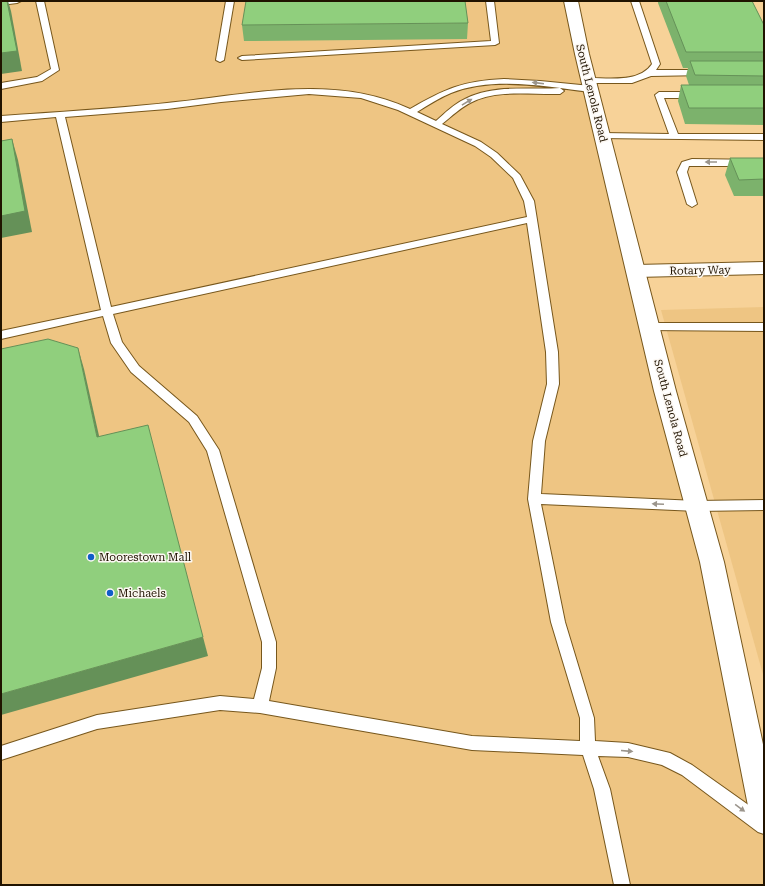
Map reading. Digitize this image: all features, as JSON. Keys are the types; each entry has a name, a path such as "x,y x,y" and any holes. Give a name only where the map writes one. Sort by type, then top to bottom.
{"street":[{"name":"South Lenola Road","path":"571,1 602,136 665,390 698,506 712,562 764,816"},
{"name":"Rotary Way","path":"636,271 764,268"}],"lane":[{"path":"1,3 17,1"},
{"path":"1,86 39,79 55,70 40,1"},
{"path":"220,60 230,1"},
{"path":"242,58 495,43 490,1"},
{"path":"635,1 656,64 650,73"},
{"path":"436,125 453,110 472,98 485,95 632,80 650,73 711,73"},
{"path":"410,112 454,89 473,84 528,82 590,85"},
{"path":"1,119 167,106 221,99 309,91 342,93 386,102 478,144 494,155 517,177 529,201 552,344 553,384 539,441 534,498 558,622 587,718 588,749 602,789 622,885"},
{"path":"674,136 658,95 704,95"},
{"path":"60,114 107,313 117,343 135,369 193,418 213,450 270,642 269,668 260,706"},
{"path":"602,136 764,137"},
{"path":"692,204 682,172 685,164 692,162 764,163"},
{"path":"1,335 532,219"},
{"path":"650,327 764,328"},
{"path":"534,498 698,506 764,505"},
{"path":"1,753 97,722 220,703 260,706 472,743 628,750 665,758 687,770 764,826"}],"shaded area":[{"name":"Moorestown Mall","path":"1,1 572,1 764,778 764,885 1,885"},
{"path":"764,307 764,678 661,310"}],"building":[{"path":"1,1 7,1 17,51 1,53"},
{"path":"246,1 465,1 468,23 242,25"},
{"path":"666,1 752,1 764,25 764,52 686,52"},
{"path":"690,61 764,61 764,76 695,75"},
{"path":"681,85 764,85 764,108 689,108"},
{"path":"12,139 25,211 1,216 1,141"},
{"path":"730,158 764,158 764,179 739,180"},
{"name":"Moorestown Mall","path":"48,339 78,348 97,437 148,425 203,637 1,694 1,349"}],"place":[{"name":"Moorestown Mall","path":"91,557"},
{"name":"Michaels","path":"110,593"}]}
